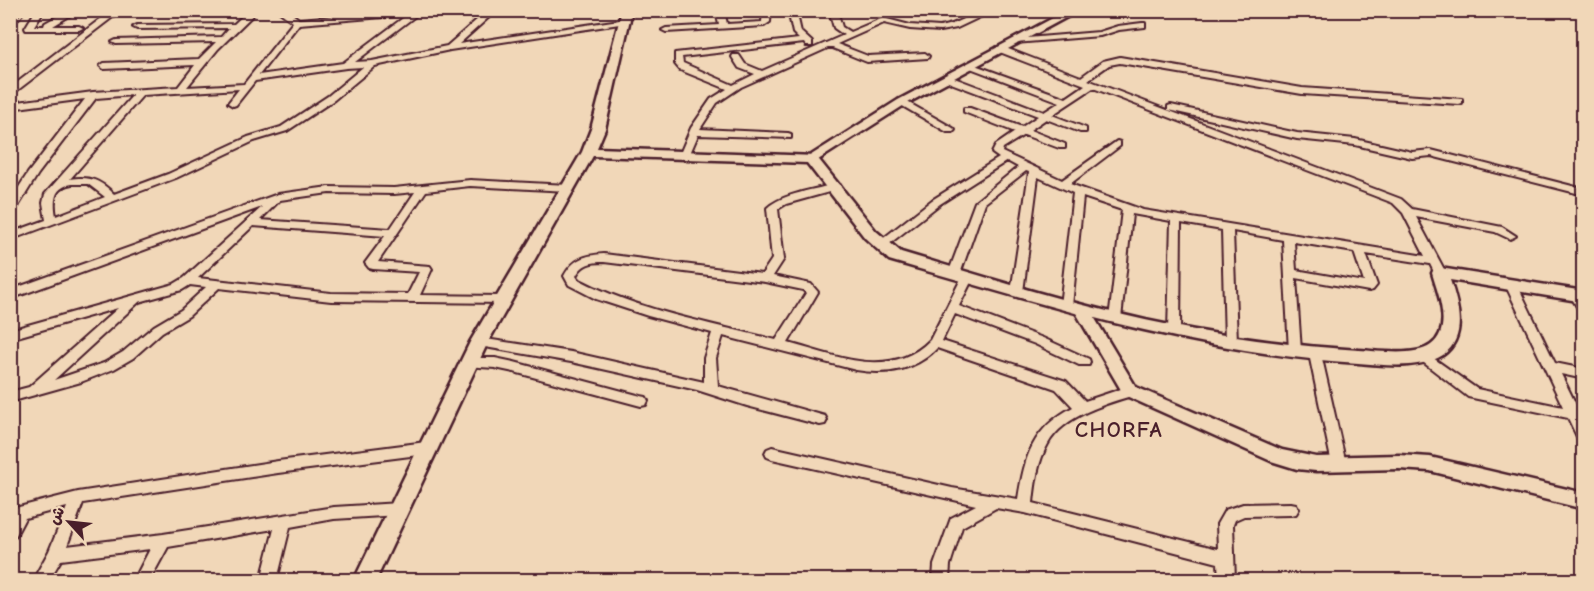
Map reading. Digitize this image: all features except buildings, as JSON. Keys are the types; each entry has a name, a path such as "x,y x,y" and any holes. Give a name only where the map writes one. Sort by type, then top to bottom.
{"main road":[{"path":"365,580 426,448 479,342 589,152 598,129 627,16"},
{"path":"589,152 811,159 836,187 857,219 880,246 911,263 1115,319 1231,342 1314,354 1397,359 1421,356 1436,351 1448,339 1452,309 1436,267"},
{"path":"1436,267 1581,300"}],"street":[{"path":"40,10 28,26 32,29 79,28"},
{"path":"41,28 62,19 75,10"},
{"path":"10,93 118,10"},
{"path":"180,89 200,62 254,10"},
{"path":"281,10 297,22 349,14 415,13 443,10"},
{"path":"309,21 318,10"},
{"path":"450,48 493,10"},
{"path":"720,10 723,27"},
{"path":"666,30 764,24 767,10"},
{"path":"792,10 797,33 804,41 818,50"},
{"path":"833,10 838,28 850,35"},
{"path":"875,13 883,20 910,27 940,28 954,26 991,10"},
{"path":"811,159 902,102 1076,10"},
{"path":"346,65 415,13"},
{"path":"10,106 93,95 250,82 346,65 372,64 627,16"},
{"path":"684,156 694,132 714,101 732,88 883,20"},
{"path":"233,103 297,22"},
{"path":"137,27 235,26"},
{"path":"1015,41 1100,34 1118,28 1142,26"},
{"path":"116,42 223,39"},
{"path":"732,88 683,68 678,55 804,41"},
{"path":"830,44 855,57 867,59 925,56"},
{"path":"1000,49 1397,201 1408,212 1436,267"},
{"path":"736,57 742,66 762,74"},
{"path":"1436,267 1359,249 1176,220 1127,209 1078,192 1005,158 997,150 1066,101 1106,63 1120,60 1302,92 1459,101"},
{"path":"104,66 200,62"},
{"path":"10,237 172,176 252,139 296,122 331,98 372,64"},
{"path":"969,66 1066,101"},
{"path":"946,78 1083,130"},
{"path":"52,221 48,200 141,92"},
{"path":"10,211 33,173 93,95"},
{"path":"902,102 950,130"},
{"path":"1143,104 1298,136 1355,142 1412,155 1431,153 1584,192"},
{"path":"967,110 1062,146"},
{"path":"694,132 788,136"},
{"path":"1062,184 1117,144"},
{"path":"880,246 936,202 1005,158"},
{"path":"780,345 812,292 807,287 765,278 604,258 590,258 578,263 570,276 573,282 600,296 719,330 856,365 888,368 917,358 935,343 952,308 980,202 1029,169"},
{"path":"1017,292 1029,169"},
{"path":"62,183 97,182 113,199"},
{"path":"10,295 278,196 329,190 394,191 470,183 568,188"},
{"path":"765,278 778,259 772,208 782,202 836,187"},
{"path":"412,299 426,269 371,263 423,188"},
{"path":"1078,192 1075,308 1090,325 1123,373 1130,391"},
{"path":"10,335 178,287 188,282 278,196"},
{"path":"1115,319 1127,209"},
{"path":"1408,212 1497,229 1510,236"},
{"path":"1174,331 1176,220"},
{"path":"252,223 393,233"},
{"path":"1227,228 1231,342"},
{"path":"1288,238 1295,351"},
{"path":"1290,273 1369,287 1371,285 1359,249"},
{"path":"188,282 331,297 502,300"},
{"path":"10,397 76,379 119,360 152,333 185,313 218,284"},
{"path":"1511,284 1550,367 1575,412 1584,437"},
{"path":"33,391 137,299"},
{"path":"952,308 1039,341 1084,362"},
{"path":"711,389 710,358 719,330"},
{"path":"479,342 571,357 698,384 820,420"},
{"path":"935,343 1061,385 1084,409"},
{"path":"1314,354 1339,464"},
{"path":"1421,356 1473,393 1575,412"},
{"path":"469,363 495,363 514,367 641,401"},
{"path":"1550,367 1584,374"},
{"path":"1025,507 1034,461 1047,434 1063,420 1104,398 1130,391 1277,456 1316,464 1399,462 1430,464 1584,501"},
{"path":"10,532 15,514 78,498 278,467 426,448"},
{"path":"772,453 1025,507 1225,558"},
{"path":"41,580 56,554 78,498"},
{"path":"941,580 942,565 956,523 994,502"},
{"path":"56,554 163,541 334,513 399,509"},
{"path":"1227,580 1225,524 1230,515 1243,510 1291,509"},
{"path":"269,580 284,520"},
{"path":"142,580 163,541"}],"railway":[{"path":"10,29 25,10"}],"district":[{"name":"CHORFA","path":"1119,429"}]}
